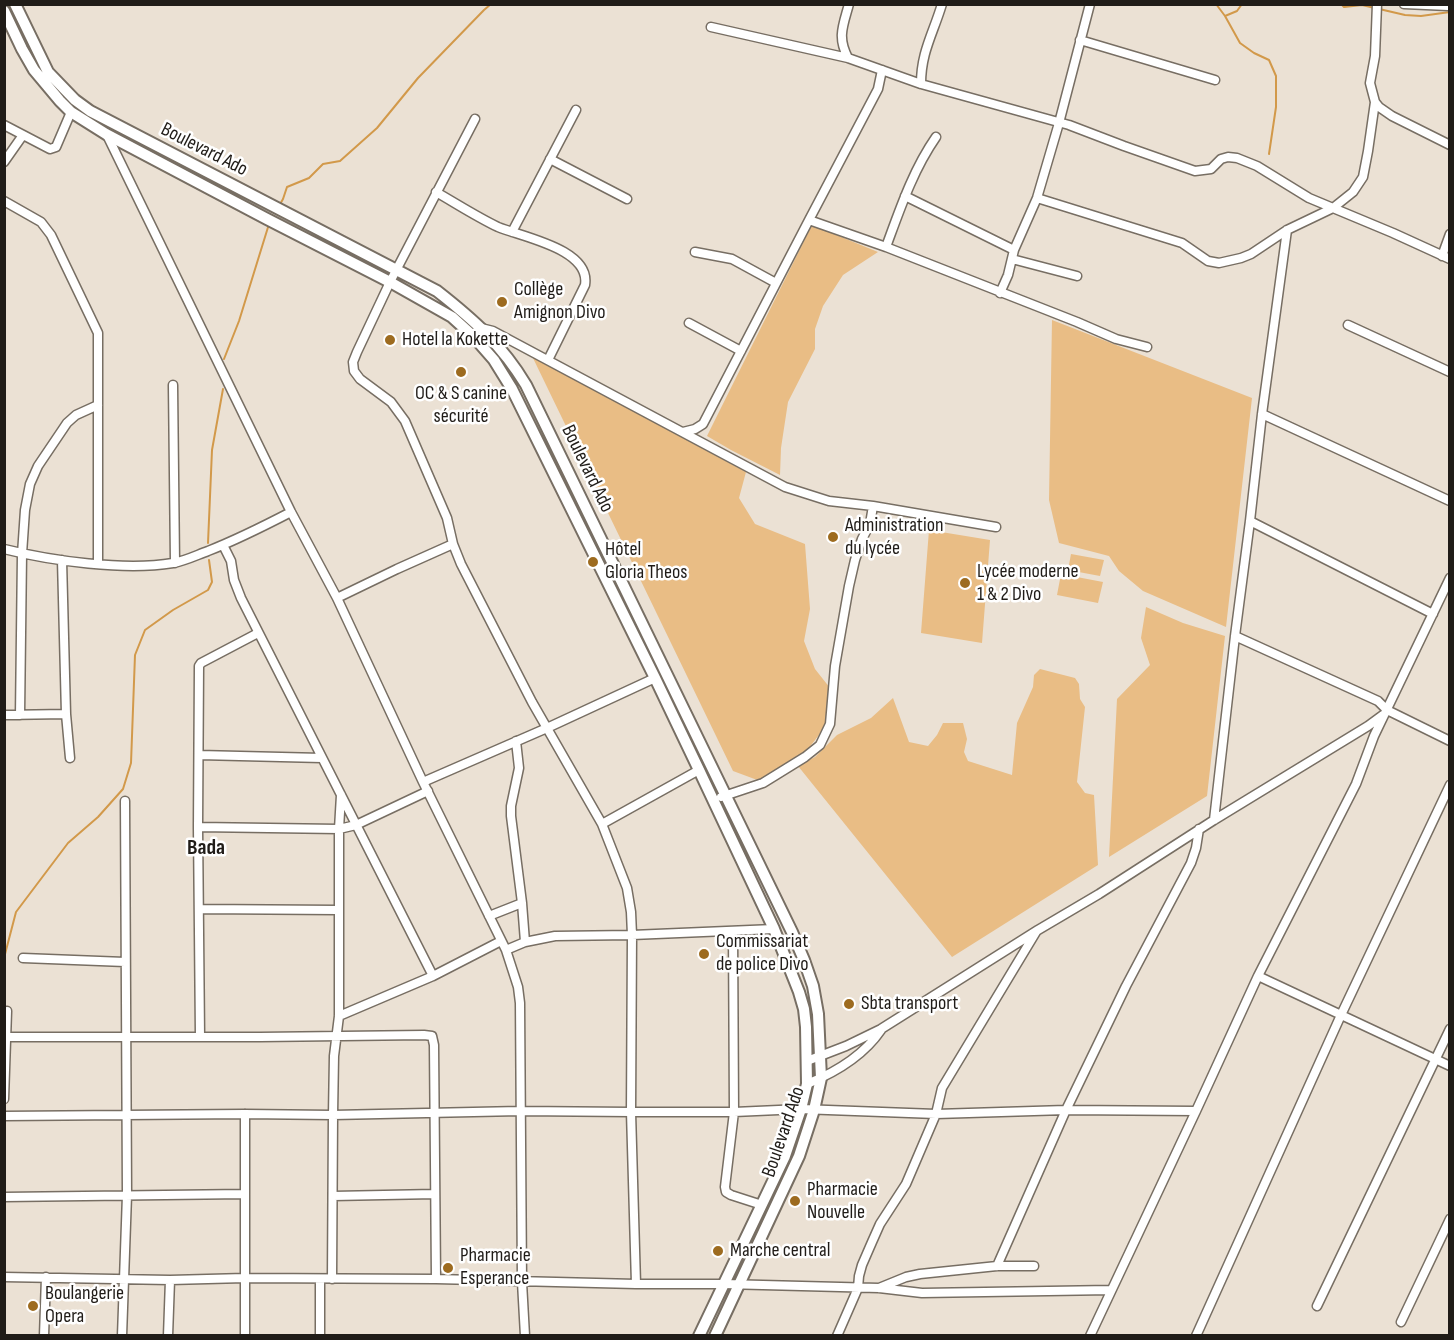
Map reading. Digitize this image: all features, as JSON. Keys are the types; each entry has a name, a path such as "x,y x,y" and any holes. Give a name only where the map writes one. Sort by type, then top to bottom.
{"main road":[{"name":"Boulevard Ado","path":"15,4 48,72 75,100 90,111 437,291 469,315 498,346 526,385 804,960 819,1014 821,1078 814,1110 799,1156 715,1335"},
{"name":"Boulevard Ado","path":"4,11 34,70 71,112 106,134 390,282 452,317 494,360 512,388 655,678 774,929 802,1001 806,1027 807,1084 801,1109 786,1156 699,1335"}],"street":[{"path":"848,58 841,38 849,4"},
{"path":"921,84 923,56 942,4"},
{"path":"1000,293 1008,275 1013,254 1037,198 1090,4"},
{"path":"1037,198 1182,243 1208,261 1219,263 1251,254 1287,230 1333,208 1353,192 1363,177 1375,102 1370,84 1375,56 1377,4"},
{"path":"1404,4 1448,6"},
{"path":"711,27 848,58 921,84 1069,125 1195,171 1211,169 1221,159 1237,158 1257,166 1309,198 1446,257 1449,234"},
{"path":"1080,40 1215,80"},
{"path":"683,432 703,424 878,89 882,70"},
{"path":"1375,102 1392,116 1449,145"},
{"path":"512,232 576,110"},
{"path":"4,125 53,149 56,147 71,112"},
{"path":"475,118 396,269 357,352 353,362 354,370 360,379 391,402 405,421 447,518 460,564 532,702 602,824 627,888 632,935 630,1112 636,1284"},
{"path":"106,134 291,512 337,598 423,782 506,950 518,987 520,1003 522,1282 525,1335"},
{"path":"4,162 23,135"},
{"path":"886,247 918,166 936,136"},
{"path":"550,159 627,200"},
{"path":"436,192 481,218 561,250 580,265 586,278 585,285 548,360"},
{"path":"905,196 1013,254 1077,276"},
{"path":"4,201 41,222 51,235 97,329 98,564"},
{"path":"809,220 886,247 1116,339 1147,347"},
{"path":"1214,820 1262,414 1287,230"},
{"path":"695,252 732,259 776,283"},
{"path":"689,323 741,351"},
{"path":"1348,325 1449,372"},
{"path":"480,327 493,331 785,487 829,501 873,506 996,527"},
{"path":"172,385 175,563"},
{"path":"20,715 22,554 30,484 38,466 72,418 98,405"},
{"path":"1262,414 1449,501"},
{"path":"713,801 763,783 805,758 820,745 830,724 835,666 849,586 862,539 870,524 873,506"},
{"path":"4,549 22,554 98,564 134,566 175,563 223,545 291,512"},
{"path":"1250,521 1433,614"},
{"path":"337,598 453,544"},
{"path":"223,545 231,561 235,587 433,976"},
{"path":"62,560 66,714 70,758"},
{"path":"1090,1335 1258,976 1356,784 1374,736 1449,578"},
{"path":"200,1037 198,672 201,663 258,633"},
{"path":"1235,636 1378,701 1387,710 1449,741"},
{"path":"423,782 655,678"},
{"path":"807,1061 881,1029 1038,930 1100,894 1199,829 1368,726 1387,710"},
{"path":"4,715 66,714"},
{"path":"516,741 519,768 510,816 525,942"},
{"path":"199,755 322,758"},
{"path":"602,824 699,771"},
{"path":"1196,1335 1341,1015 1449,785"},
{"path":"198,827 339,830 356,825 428,791"},
{"path":"332,1279 334,1062 339,1016 338,910 341,795"},
{"path":"122,1335 127,1196 125,801"},
{"path":"997,1266 1066,1110 1126,986 1191,863 1199,829"},
{"path":"489,916 522,903"},
{"path":"199,909 338,910"},
{"path":"506,950 525,942 555,936 774,929"},
{"path":"837,1335 858,1288 862,1265 880,1224 906,1184 936,1114 939,1097 946,1080 1038,930"},
{"path":"733,931 734,1112 725,1187 726,1192 730,1195 762,1205"},
{"path":"339,1016 433,976 501,940"},
{"path":"23,958 125,962"},
{"path":"1258,976 1449,1066"},
{"path":"4,1099 7,1011"},
{"path":"807,1084 821,1078 865,1048 881,1029"},
{"path":"1317,1306 1449,1029"},
{"path":"6,1037 432,1036 434,1045 436,1279"},
{"path":"4,1116 333,1115 520,1111 734,1112 801,1109 936,1114 1066,1110 1196,1111"},
{"path":"245,1114 245,1335"},
{"path":"4,1197 245,1194"},
{"path":"333,1196 435,1194"},
{"path":"1401,1322 1449,1219"},
{"path":"879,1288 906,1277 997,1266 1034,1266"},
{"path":"4,1277 170,1280 436,1279 739,1284 879,1288 922,1293 1111,1290"},
{"path":"44,1335 46,1277"},
{"path":"320,1279 320,1335"},
{"path":"168,1335 170,1280"}],"shaded area":[{"path":"812,225 878,252 843,275 823,306 815,329 815,349 788,402 781,448 780,475 707,436"},
{"path":"1052,320 1252,398 1226,627 1143,591 1119,571 1109,556 1059,543 1049,500"},
{"path":"532,356 746,472 739,498 755,524 805,544 810,609 804,641 815,669 830,688 828,718 808,749 760,781 733,771"},
{"path":"929,530 990,540 982,643 921,633"},
{"path":"1071,554 1104,560 1100,576 1068,570"},
{"path":"1061,574 1103,582 1098,603 1057,595"},
{"path":"1146,607 1183,623 1225,636 1207,796 1109,857 1117,699 1150,665 1141,638"},
{"path":"1040,669 1075,678 1079,684 1080,699 1085,707 1077,782 1085,793 1094,795 1098,865 952,957 798,766 815,757 837,735 871,718 893,698 909,742 928,746 943,723 963,723 967,739 964,752 968,761 1012,775 1017,723 1033,687 1034,675"}],"waterway":[{"path":"279,206 287,187 309,178 323,164 340,161 377,128 418,78 491,4"},
{"path":"1216,4 1240,43 1269,60 1276,76 1276,107 1269,154"},
{"path":"1225,16 1237,11 1242,4"},
{"path":"1341,4 1344,7 1362,5 1405,15 1421,16 1450,12"},
{"path":"224,359 239,321 269,224"},
{"path":"208,543 212,450 223,389"},
{"path":"4,958 16,912 68,843 98,817 123,789 131,763 135,655 145,630 173,610 208,590 212,582 209,560"}],"place":[{"name":"Collège Amignon Divo","path":"502,302"},
{"name":"Hotel la Kokette","path":"390,340"},
{"name":"OC & S canine sécurité","path":"461,372"},
{"name":"Administration du lycée","path":"833,537"},
{"name":"Hôtel Gloria Theos","path":"593,562"},
{"name":"Lycée moderne 1 & 2 Divo","path":"965,583"},
{"name":"Commissariat de police Divo","path":"704,954"},
{"name":"Sbta transport","path":"849,1004"},
{"name":"Pharmacie Nouvelle","path":"795,1201"},
{"name":"Marche central","path":"718,1251"},
{"name":"Pharmacie Esperance","path":"448,1268"},
{"name":"Boulangerie Opera","path":"33,1306"}],"district":[{"name":"Bada","path":"206,848"}]}
